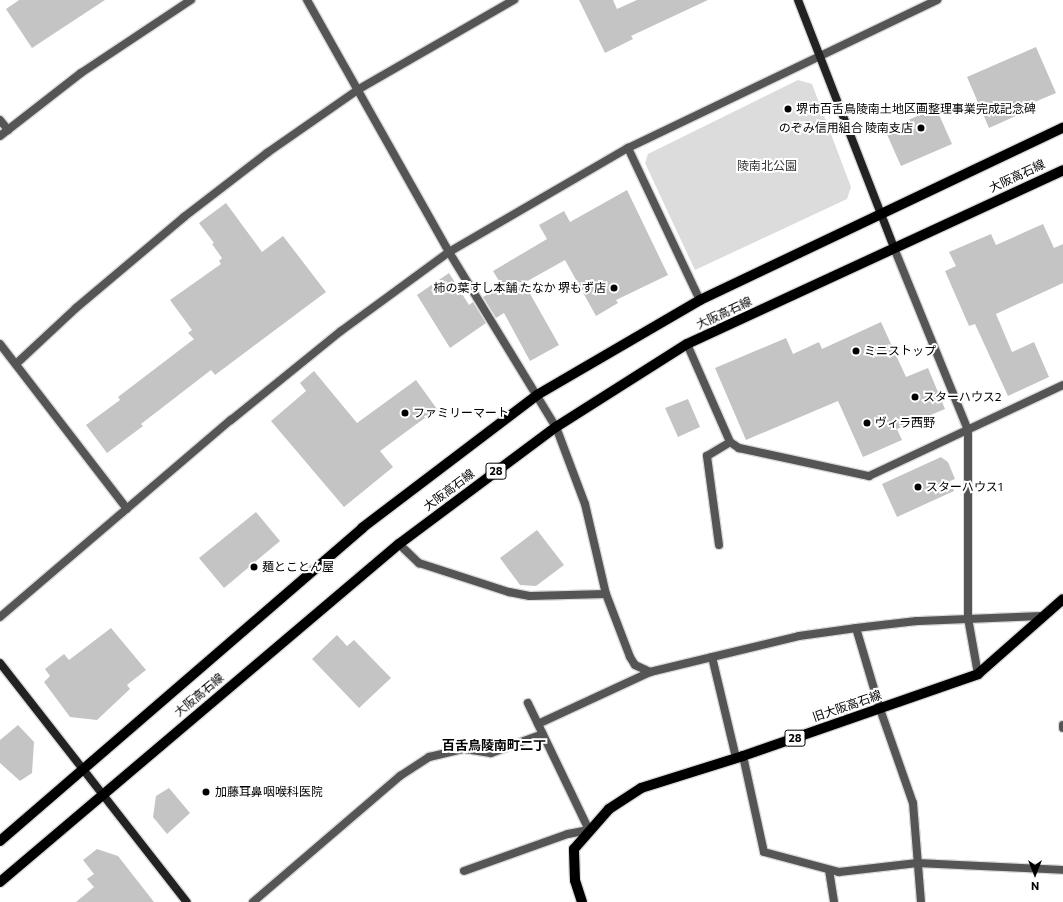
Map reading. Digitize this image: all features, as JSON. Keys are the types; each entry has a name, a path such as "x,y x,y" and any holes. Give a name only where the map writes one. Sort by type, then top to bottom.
{"main road":[{"name":"大阪高石線","path":"0,840 362,528 537,396 700,300 881,212 1063,128"},
{"name":"大阪高石線","path":"0,882 102,794 399,544 556,427 687,344 1063,170"},
{"name":"旧大阪高石線","path":"582,902 575,880 574,849 588,830 609,809 641,788 739,757 978,674 1063,599"}],"street":[{"path":"0,136 81,74 191,0"},
{"path":"307,0 359,89 449,252 556,427 585,504 606,594 630,657 635,665 650,672"},
{"path":"16,364 76,308 184,217 267,153 359,89 514,0"},
{"path":"798,0 894,248 968,430 968,618 978,674"},
{"path":"0,617 231,420 341,331 449,252 628,148 937,0"},
{"path":"0,120 8,130"},
{"path":"628,148 700,300"},
{"path":"0,344 127,509"},
{"path":"687,344 730,442 739,448 869,476 1063,385"},
{"path":"719,545 707,456 730,442"},
{"path":"399,544 419,564 509,592 530,596 606,594"},
{"path":"538,724 650,672 799,636 917,621 1043,616"},
{"path":"856,628 880,709 913,803 917,864 922,902"},
{"path":"712,657 764,852 839,872 917,864 1063,870"},
{"path":"0,663 187,902"},
{"path":"464,871 568,834 588,830 528,703"},
{"path":"253,902 400,776 429,757 465,750 491,753 543,734"},
{"path":"829,870 834,902"}],"green space":[{"name":"陵南北公園","path":"798,80 812,84 851,187 847,199 695,270 645,163 648,154"}],"building":[{"path":"19,0 105,0 32,48 6,9"},
{"path":"579,0 613,0 617,9 637,0 708,0 631,36 633,39 605,53"},
{"path":"1036,47 1056,93 1023,107 1025,112 989,128 967,77"},
{"path":"936,108 952,144 901,166 885,130"},
{"path":"627,190 668,275 616,300 618,303 596,316 565,260 524,283 559,345 530,361 504,313 496,318 483,297 502,286 493,271 547,239 539,225 564,211 570,222"},
{"path":"226,203 262,252 283,236 326,292 215,375 211,370 141,424 143,426 107,453 86,425 120,400 118,397 194,339 188,333 192,330 170,300 221,264 219,261 222,258 212,244 214,243 199,223"},
{"path":"1043,224 1054,248 1063,244 1063,283 996,314 1012,352 1034,342 1049,377 1008,396 975,324 969,326 945,271 956,266 949,252 991,234 996,245"},
{"path":"449,273 469,305 473,302 486,323 450,348 417,295"},
{"path":"881,322 906,377 928,368 945,409 897,429 902,440 863,457 838,401 746,440 715,368 786,338 793,354 819,342 822,349"},
{"path":"314,371 357,423 416,380 437,409 380,451 393,467 344,507 271,421 306,391 300,383"},
{"path":"688,399 700,427 678,437 665,408"},
{"name":"スターハウス1","path":"941,457 948,462 955,479 950,481 954,491 897,517 882,484"},
{"path":"256,512 280,541 224,588 199,558"},
{"path":"537,530 564,565 536,586 520,585 500,558"},
{"path":"111,628 146,670 127,685 130,689 97,720 70,717 44,682 50,676 45,669 64,654 69,660"},
{"path":"337,635 347,646 354,640 391,678 359,708 312,659"},
{"path":"18,725 34,742 32,773 20,781 0,763 0,740"},
{"path":"169,788 190,813 167,834 153,817 156,796"},
{"path":"97,849 118,856 154,902 76,902 94,887 87,879 94,874 83,860"}],"place":[{"name":"堺市百舌鳥陵南土地区画整理事業完成記念碑","path":"788,109"},
{"name":"のぞみ信用組合 陵南支店","path":"921,128"},
{"name":"柿の葉すし本舗 たなか 堺もず店","path":"614,288"},
{"name":"ミニストップ","path":"856,351"},
{"name":"スターハウス2","path":"915,397"},
{"name":"ファミリーマート","path":"405,413"},
{"name":"ヴィラ西野","path":"867,423"},
{"name":"スターハウス1","path":"918,487"},
{"name":"麺とことん屋","path":"254,567"},
{"name":"加藤耳鼻咽喉科医院","path":"206,792"}],"district":[{"name":"百舌鳥陵南町二丁","path":"494,745"}]}
